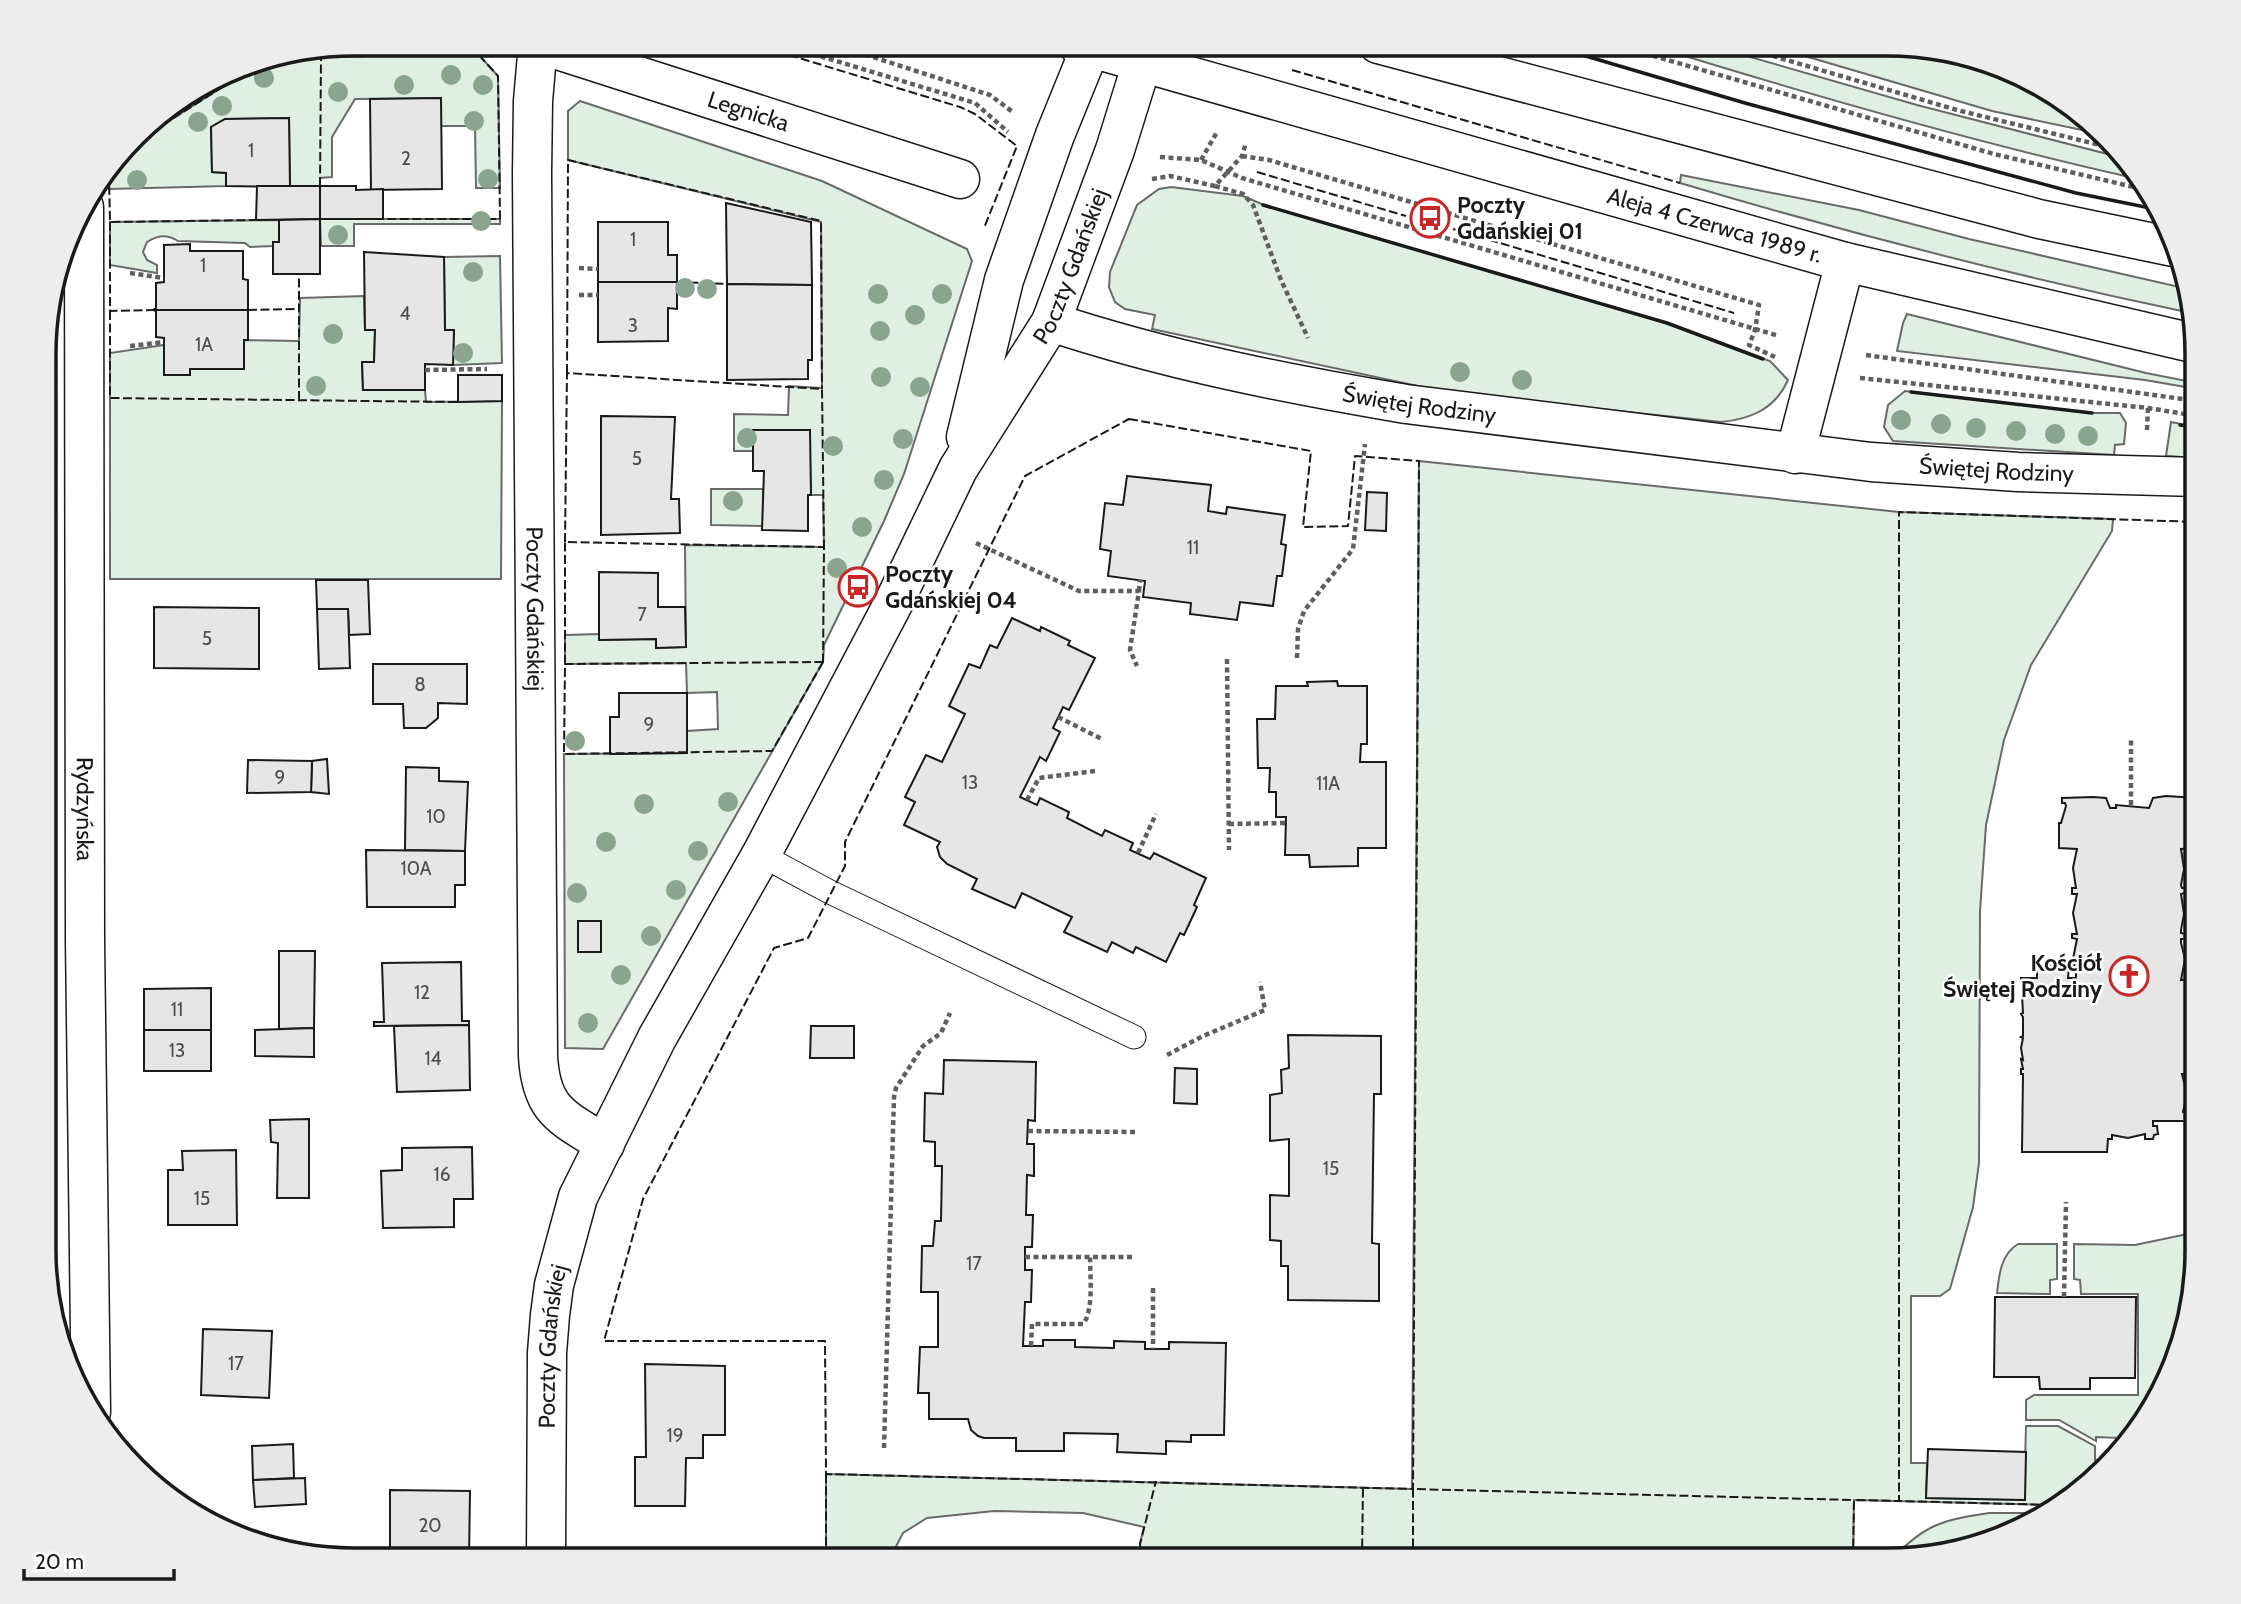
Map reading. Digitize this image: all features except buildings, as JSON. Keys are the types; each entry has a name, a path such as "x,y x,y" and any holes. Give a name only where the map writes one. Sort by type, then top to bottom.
{"street":[{"name":"Poczty Gdańskiej","path":"537,56 532,174 538,1056 542,1090 551,1106 564,1118 605,1144"},
{"name":"Legnicka","path":"576,56 960,179"},
{"name":"Poczty Gdańskiej","path":"958,470 1004,280 1082,56"},
{"name":"Poczty Gdańskiej","path":"547,1548 547,1353 554,1285 578,1197 657,1038 761,855 894,603 958,470 1051,322 1107,173 1142,56"},
{"name":"Aleja 4 Czerwca 1989 r.","path":"1153,56 1845,262 2184,341"},
{"path":"1423,56 2039,219 2164,245"},
{"name":"Rydzyńska","path":"84,229 85,940 91,1389"},
{"path":"1795,454 1845,262"},
{"name":"Świętej Rodziny","path":"1051,322 1124,345 1335,392 1406,404 1795,454 1973,469 2185,477"}],"lane":[{"path":"761,855 830,892 1134,1037"}],"path":[{"path":"820,56 975,103 1016,138"},
{"path":"870,56 990,95 1017,116"},
{"path":"1654,56 1994,154 2133,187"},
{"path":"1773,56 1957,110 2100,145"},
{"path":"1201,160 1217,133"},
{"path":"1215,186 1242,156 1246,143"},
{"path":"1151,156 1201,160 1227,172 1414,230 1786,338"},
{"path":"1242,156 1269,160 1759,305 1755,330 1749,345 1781,360"},
{"path":"1144,183 1150,179 1170,176 1243,194 1253,205 1297,319 1335,392"},
{"path":"567,268 598,269"},
{"path":"123,272 164,278"},
{"path":"568,295 598,295"},
{"path":"123,346 164,342"},
{"path":"1865,355 2185,399"},
{"path":"425,370 489,369"},
{"path":"1849,377 2185,414"},
{"path":"1297,658 1298,629 1304,611 1353,549 1363,457"},
{"path":"976,543 1079,591 1139,592"},
{"path":"1137,666 1130,650 1140,580"},
{"path":"1227,659 1229,850"},
{"path":"1058,717 1102,739"},
{"path":"2131,737 2131,806"},
{"path":"1027,800 1038,778 1095,771"},
{"path":"1138,853 1156,814"},
{"path":"1229,824 1285,823"},
{"path":"884,1448 895,1088 923,1046 941,1033 950,1013"},
{"path":"1028,1131 1135,1132"},
{"path":"2064,1297 2066,1202"},
{"path":"1026,1256 1136,1257"},
{"path":"1031,1346 1032,1324 1083,1324 1086,1321 1089,1312 1090,1257"},
{"path":"1153,1288 1153,1349"}],"green space":[{"path":"354,56 480,56 498,76 500,188 476,188 475,126 441,126 440,98 355,99 332,137 332,177 320,178 320,186 290,187 289,118 225,119 211,127 212,172 226,173 226,186 109,189 109,185 143,143 171,120 224,86 258,72 296,62"},
{"path":"1685,56 1747,56 1917,105 2108,154 2125,176 1889,116"},
{"path":"1805,56 1906,57 1964,66 2001,79 2036,96 2083,130 1992,111"},
{"path":"580,101 822,181 967,249 972,261 904,474 824,645 823,662 603,1049 565,1048 564,754 687,753 687,731 718,729 717,692 687,693 686,663 565,664 565,635 599,634 600,640 656,639 656,648 686,647 685,545 824,547 823,495 811,495 809,430 753,430 753,451 734,451 734,414 788,415 789,386 822,388 821,222 568,160 568,111"},
{"path":"1681,175 1859,210 1969,239 2177,286 2181,311 2062,285 1870,237 1680,183"},
{"path":"1171,187 1243,196 1264,205 1667,323 1770,361 1788,380 1783,390 1761,411 1721,422 1427,388 1152,329 1155,315 1125,309 1115,302 1109,287 1110,272 1137,205 1159,189"},
{"path":"320,219 500,219 500,224 354,224 354,246 321,246"},
{"path":"279,220 279,242 273,242 273,246 250,247 245,243 178,241 162,236 147,242 143,252 147,260 157,265 157,273 110,265 110,222"},
{"path":"500,256 502,363 453,365 454,331 445,330 444,257"},
{"path":"364,296 365,330 375,330 374,362 362,362 363,390 425,390 426,402 502,401 501,579 110,579 110,353 164,345 165,375 189,375 190,369 243,369 244,340 299,341 300,298"},
{"path":"1907,314 2185,381 2185,387 1897,351"},
{"path":"1905,391 2092,413 2120,413 2126,423 2124,444 2115,445 2114,455 1893,441 1884,427 1888,405"},
{"path":"2171,422 2185,425 2185,457 2166,456"},
{"path":"1419,461 1899,512 2113,519 2112,531 2031,665 2004,740 1986,825 1980,911 1979,1163 1973,1207 1950,1289 1940,1296 1911,1296 1911,1463 1927,1463 1926,1498 2024,1500 2026,1426 2058,1426 2095,1446 2095,1460 2099,1460 2068,1486 2041,1505 1854,1500 1853,1548 1140,1548 1144,1527 1083,1513 994,1511 927,1518 903,1533 895,1548 826,1548 826,1474 1412,1489"},
{"path":"711,489 763,489 763,526 711,525"},
{"path":"2185,1235 2182,1289 2175,1327 2162,1364 2145,1399 2117,1438 2096,1437 2096,1441 2059,1420 2026,1420 2026,1400 2034,1395 2138,1395 2138,1294 2081,1294 2080,1280 2074,1279 2074,1244 2135,1245"},
{"path":"2018,1244 2057,1244 2057,1279 2050,1280 2050,1294 1997,1293 2004,1259"},
{"path":"1989,1513 2027,1513 1964,1538 1904,1547 1925,1531 1959,1518"}],"fence":[{"path":"343,57 373,56"},
{"path":"383,219 500,219 498,76 480,56"},
{"path":"792,56 960,107 975,114 1017,146 984,228"},
{"path":"320,186 321,58"},
{"path":"1292,70 1680,183"},
{"path":"171,120 224,86"},
{"path":"567,373 568,160 821,221 822,389"},
{"path":"1257,172 1406,216"},
{"path":"109,185 110,222 256,220"},
{"path":"110,222 110,311 153,310"},
{"path":"1453,229 1734,313"},
{"path":"299,274 299,400"},
{"path":"677,282 727,284"},
{"path":"248,310 299,309"},
{"path":"110,311 110,398 458,402"},
{"path":"565,542 567,373 822,389 824,547"},
{"path":"1129,419 1311,451 1303,527 1348,526 1355,456 1419,461 1413,1489 826,1474 825,1341 604,1341 643,1199 774,948 808,938 845,866 845,842 1025,476 1129,419"},
{"path":"2041,1505 1899,1501 1899,512 2185,522"},
{"path":"565,664 565,542 824,547 823,662"},
{"path":"823,662 772,751 564,754 565,664 823,662"},
{"path":"826,1474 826,1548"},
{"path":"1140,1548 1156,1481"},
{"path":"1362,1548 1363,1487"},
{"path":"1413,1548 1413,1489 1854,1500"},
{"path":"1853,1548 1854,1500 1899,1501"}],"wall":[{"path":"1586,56 1745,103 2076,193 2146,207"},
{"path":"1263,205 1667,323 1763,359"},
{"path":"1911,392 2092,413"},
{"path":"2180,425 2185,426"}],"place":[{"name":"Poczty Gdańskiej 01","path":"1430,218"},
{"name":"Poczty Gdańskiej 04","path":"858,587"},
{"name":"Kościół Świętej Rodziny","path":"2129,976"}]}
